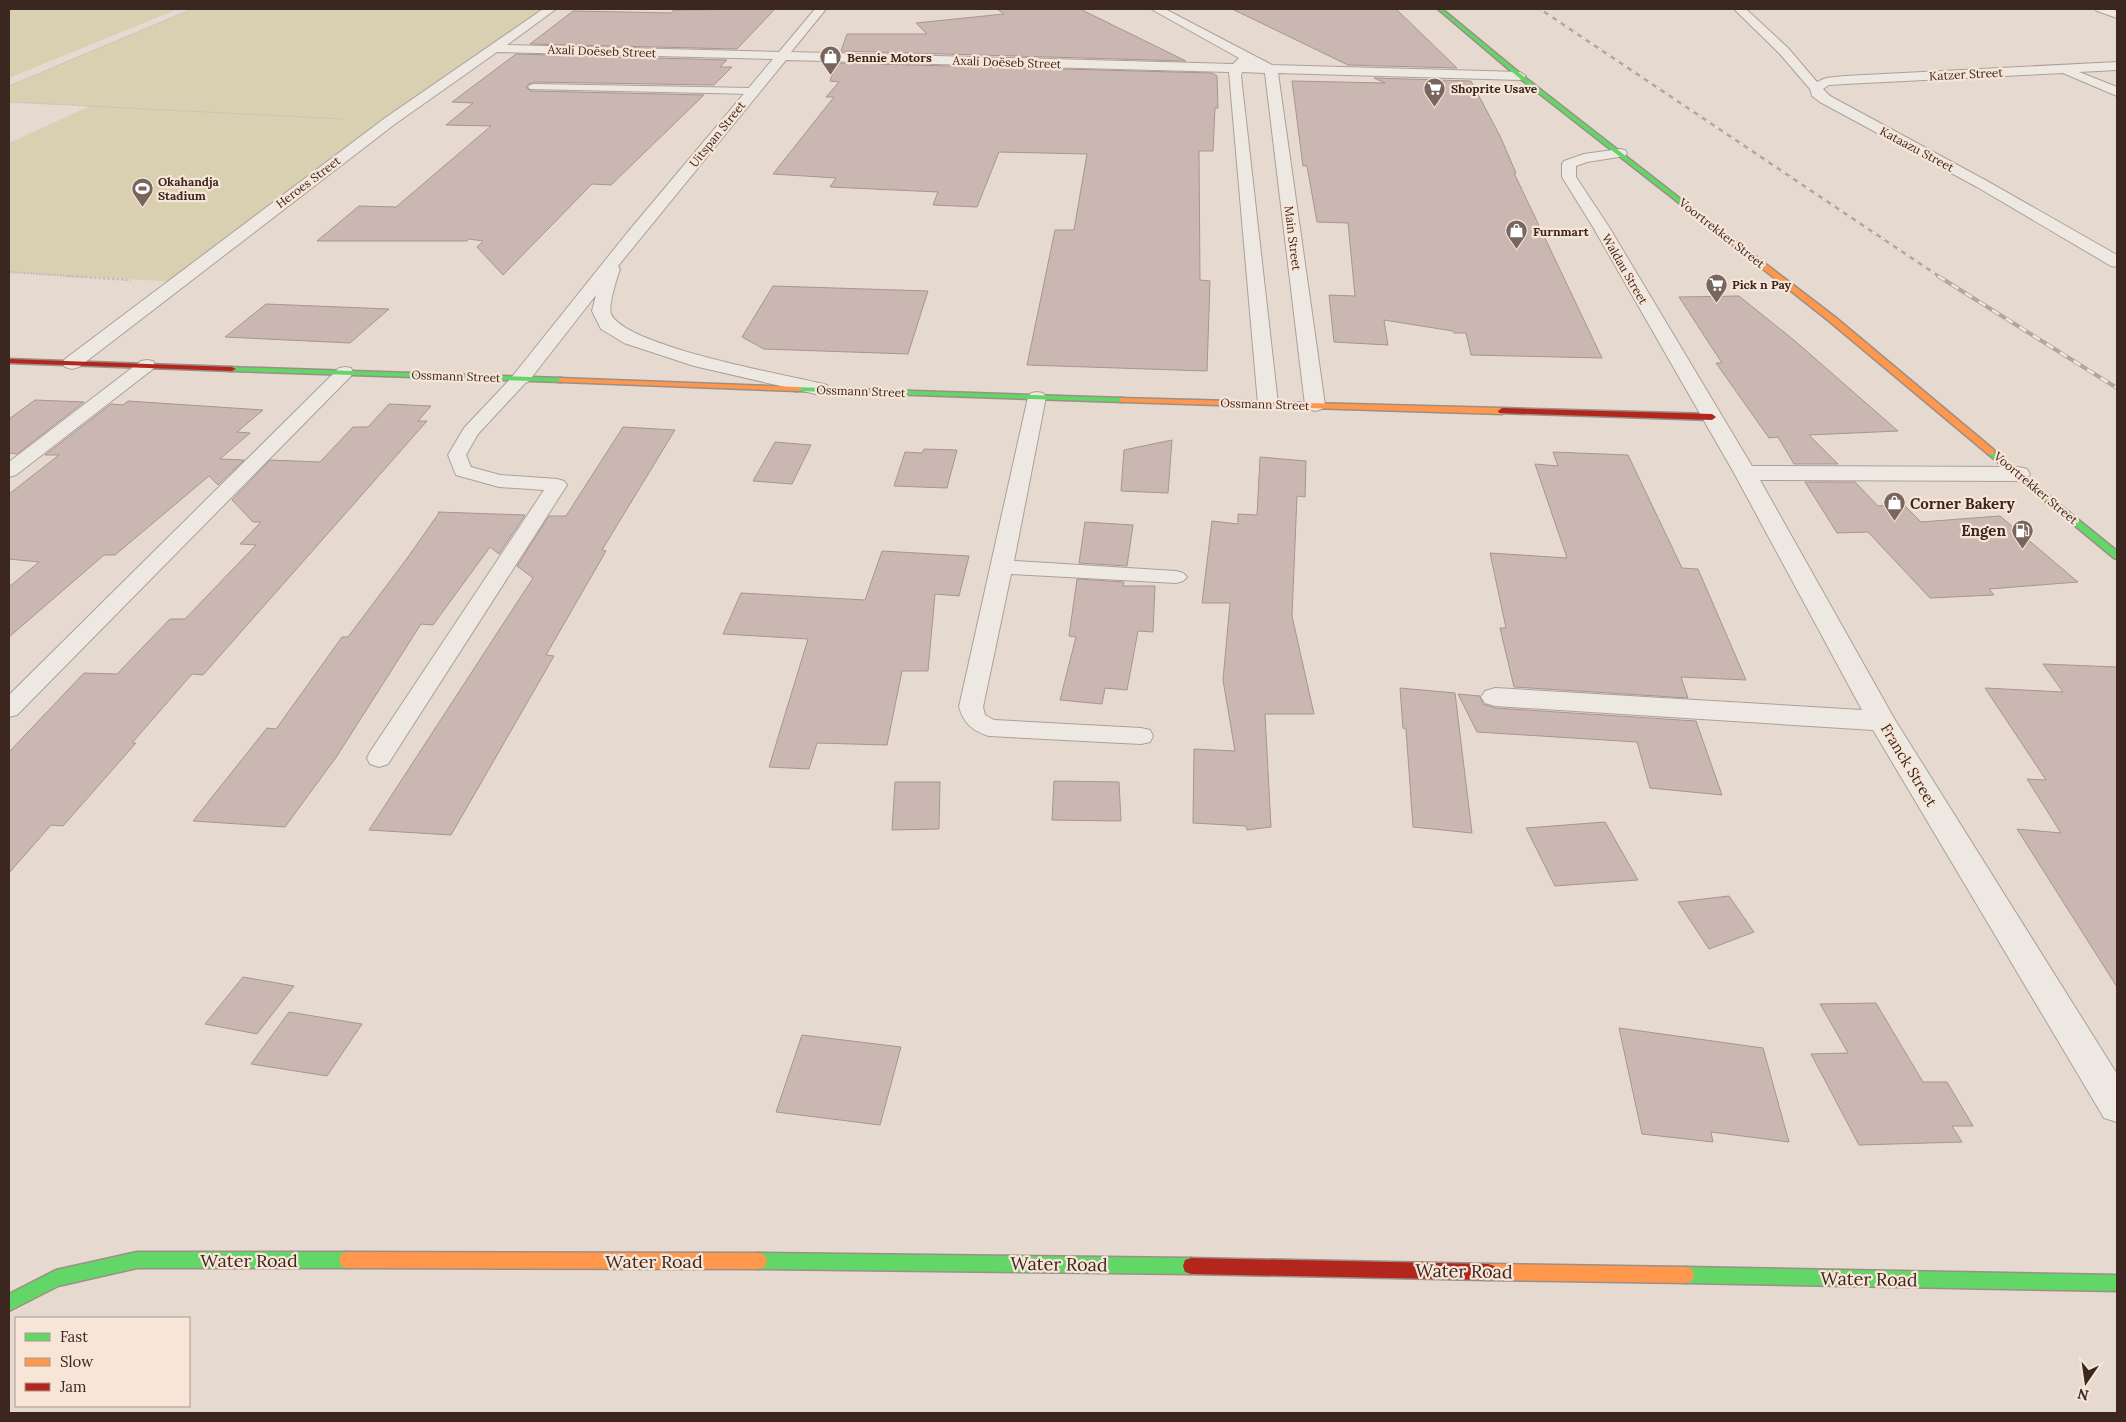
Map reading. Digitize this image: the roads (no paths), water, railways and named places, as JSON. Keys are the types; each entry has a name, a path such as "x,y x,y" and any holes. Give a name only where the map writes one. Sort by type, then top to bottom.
{"street":[{"name":"Heroes Street","path":"72,363 390,121 550,9"},
{"name":"Uitspan Street","path":"522,378 614,260 821,9"},
{"path":"1157,9 1241,63 1271,70 1520,76"},
{"name":"Voortrekker Street","path":"1440,9 1520,76 1832,319 2117,556"},
{"name":"Kataazu Street","path":"1740,9 1784,51 1816,88 1817,93 1825,99 1982,184 2117,262"},
{"path":"2101,9 2117,15"},
{"name":"Axali Doëseb Street","path":"494,48 783,56 1241,63"},
{"path":"1241,63 1235,76 1268,404"},
{"name":"Katzer Street","path":"1816,88 1826,82 1845,80 2117,66"},
{"path":"2060,69 2117,92"},
{"name":"Main Street","path":"1271,70 1315,405"},
{"name":"Waldau Street","path":"1620,153 1584,158 1569,164 1569,177 1601,227 1712,417"},
{"name":"Uitspan Street","path":"614,260 601,311 608,325 631,338 701,362 820,389"},
{"name":"Ossmann Street","path":"9,361 1037,397 1712,417"},
{"name":"Franck Street","path":"1712,417 1882,721 2117,1106"},
{"path":"1745,473 2020,474"},
{"path":"1495,697 1882,721"},
{"name":"Water Road","path":"9,1303 56,1278 137,1260 887,1261 2117,1283"}],"lane":[{"path":"534,87 752,91"},
{"path":"9,471 147,365"},
{"path":"9,709 345,372"},
{"path":"379,758 557,485 499,481 463,471 457,455 470,432 522,378"},
{"path":"1037,397 971,707 975,719 989,728 1141,736"},
{"path":"1002,566 1176,577"}],"railway":[{"path":"1540,9 1940,277"},
{"path":"1938,276 2117,388"}],"place":[{"name":"Bennie Motors","path":"831,76"},
{"name":"Shoprite Usave","path":"1435,107"},
{"name":"Okahandja Stadium","path":"142,207"},
{"name":"Furnmart","path":"1517,250"},
{"name":"Pick n Pay","path":"1716,303"},
{"name":"Corner Bakery","path":"1894,522"},
{"name":"Engen","path":"2022,549"}]}
